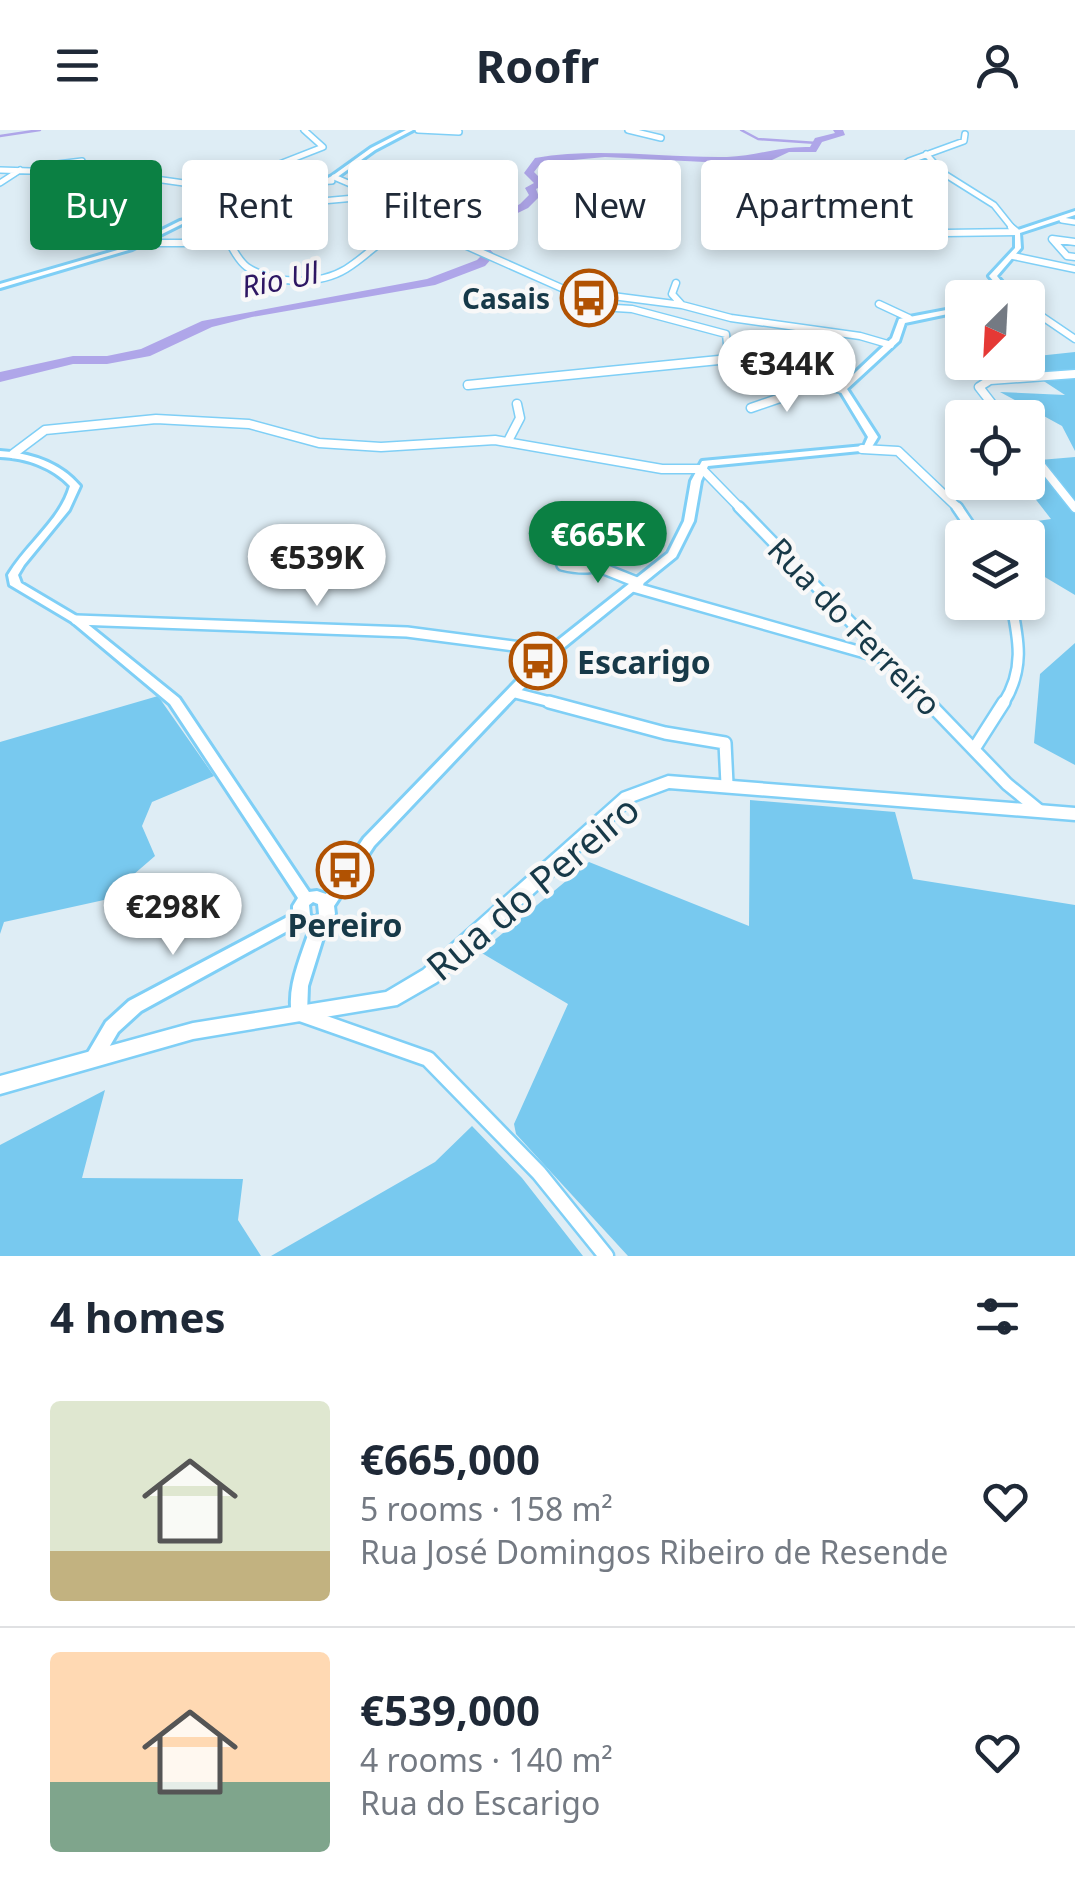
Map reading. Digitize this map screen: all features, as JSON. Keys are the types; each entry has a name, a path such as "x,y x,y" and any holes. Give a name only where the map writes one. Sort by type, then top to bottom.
{"main road":[{"name":"Rua do Pereiro","path":"0,1085 192,1031 390,999 430,976 628,798 668,782 1075,814"}],"street":[{"path":"289,160 323,147 304,130"},
{"path":"328,180 373,149 410,130"},
{"path":"418,130 459,132"},
{"path":"628,130 661,138"},
{"path":"965,134 964,141 883,174 864,196 802,206 791,219 820,227 904,234 1017,232 1062,220 1075,212"},
{"path":"926,154 950,179 1002,214 1007,226 1017,232"},
{"path":"0,183 16,171 30,169"},
{"path":"0,170 120,174 182,183"},
{"path":"328,179 348,183"},
{"path":"1062,220 1075,222"},
{"path":"997,280 993,276 1018,248 1017,232"},
{"path":"1075,242 1052,240 1068,256 1075,257"},
{"path":"0,286 116,250"},
{"path":"235,250 245,266 286,279 321,283 368,250"},
{"path":"472,250 583,294 682,305 731,318 891,344"},
{"path":"1012,256 1075,269"},
{"path":"676,282 672,294 682,305"},
{"path":"879,304 909,318"},
{"path":"582,306 632,310 726,334 729,359"},
{"path":"842,389 891,344 900,324 909,318 945,312"},
{"path":"1045,319 1075,339"},
{"path":"468,384 729,359 778,380 842,389 853,400 872,437 870,445 862,450"},
{"path":"989,400 979,387 990,380 1075,374"},
{"path":"751,408 783,397 802,383"},
{"path":"508,441 520,418 517,404"},
{"path":"7,454 46,430 156,419 250,424 319,443 381,447 508,441 662,468 702,470"},
{"path":"606,1256 538,1173 428,1059 299,1014 300,986 325,911 369,842 552,651 664,565 679,544 706,463 716,459 898,451 957,506 966,520"},
{"path":"7,454 64,475 74,486 70,500 13,575 16,585 76,620 180,708 303,908 307,921 325,911"},
{"name":"Rua do Ferreiro","path":"702,470 1007,784 1042,812"},
{"path":"1045,470 1075,508"},
{"path":"562,565 578,569 599,567 606,564 613,552"},
{"path":"599,567 636,585 887,659"},
{"path":"76,620 407,632 552,651"},
{"path":"974,749 1014,687 1022,652 1016,620"},
{"path":"515,693 664,733 725,743 727,784"},
{"path":"1007,784 1008,810"},
{"path":"95,1056 118,1020 135,1006 303,908"}],"shaded area":[{"path":"1075,352 1075,451 1062,426 1045,417 1045,400 1015,400 1000,392 1065,395 1042,380 1045,355"},
{"path":"1075,457 1075,595 1045,577 1044,520 1051,519 1036,500 1045,500 1045,460"},
{"path":"1075,643 1075,765 1034,743 1040,674"},
{"path":"158,696 214,776 152,802 142,826 155,856 104,900 4,922 0,934 0,742"},
{"path":"750,800 895,812 913,879 1075,905 1075,1256 628,1256 516,1134 514,1124 568,1004 480,952 589,862 749,926"},
{"path":"105,1090 82,1178 243,1179 238,1220 261,1256 0,1256 0,1145"},
{"path":"472,1126 522,1178 583,1256 271,1256 435,1162"}],"waterway":[{"path":"0,136 40,130"},
{"path":"741,130 758,139 817,143"},
{"name":"Rio Ul","path":"0,377 73,360 107,360 145,353 207,324 430,282 481,263 489,255 475,240 480,227 524,206 535,195 530,188 541,184 529,173 538,160 605,154 725,160 772,157 787,149 813,150 818,140 840,135 838,130"}],"place":[{"name":"Casais","path":"589,298"},
{"name":"Escarigo","path":"538,661"},
{"name":"Pereiro","path":"345,870"}]}
